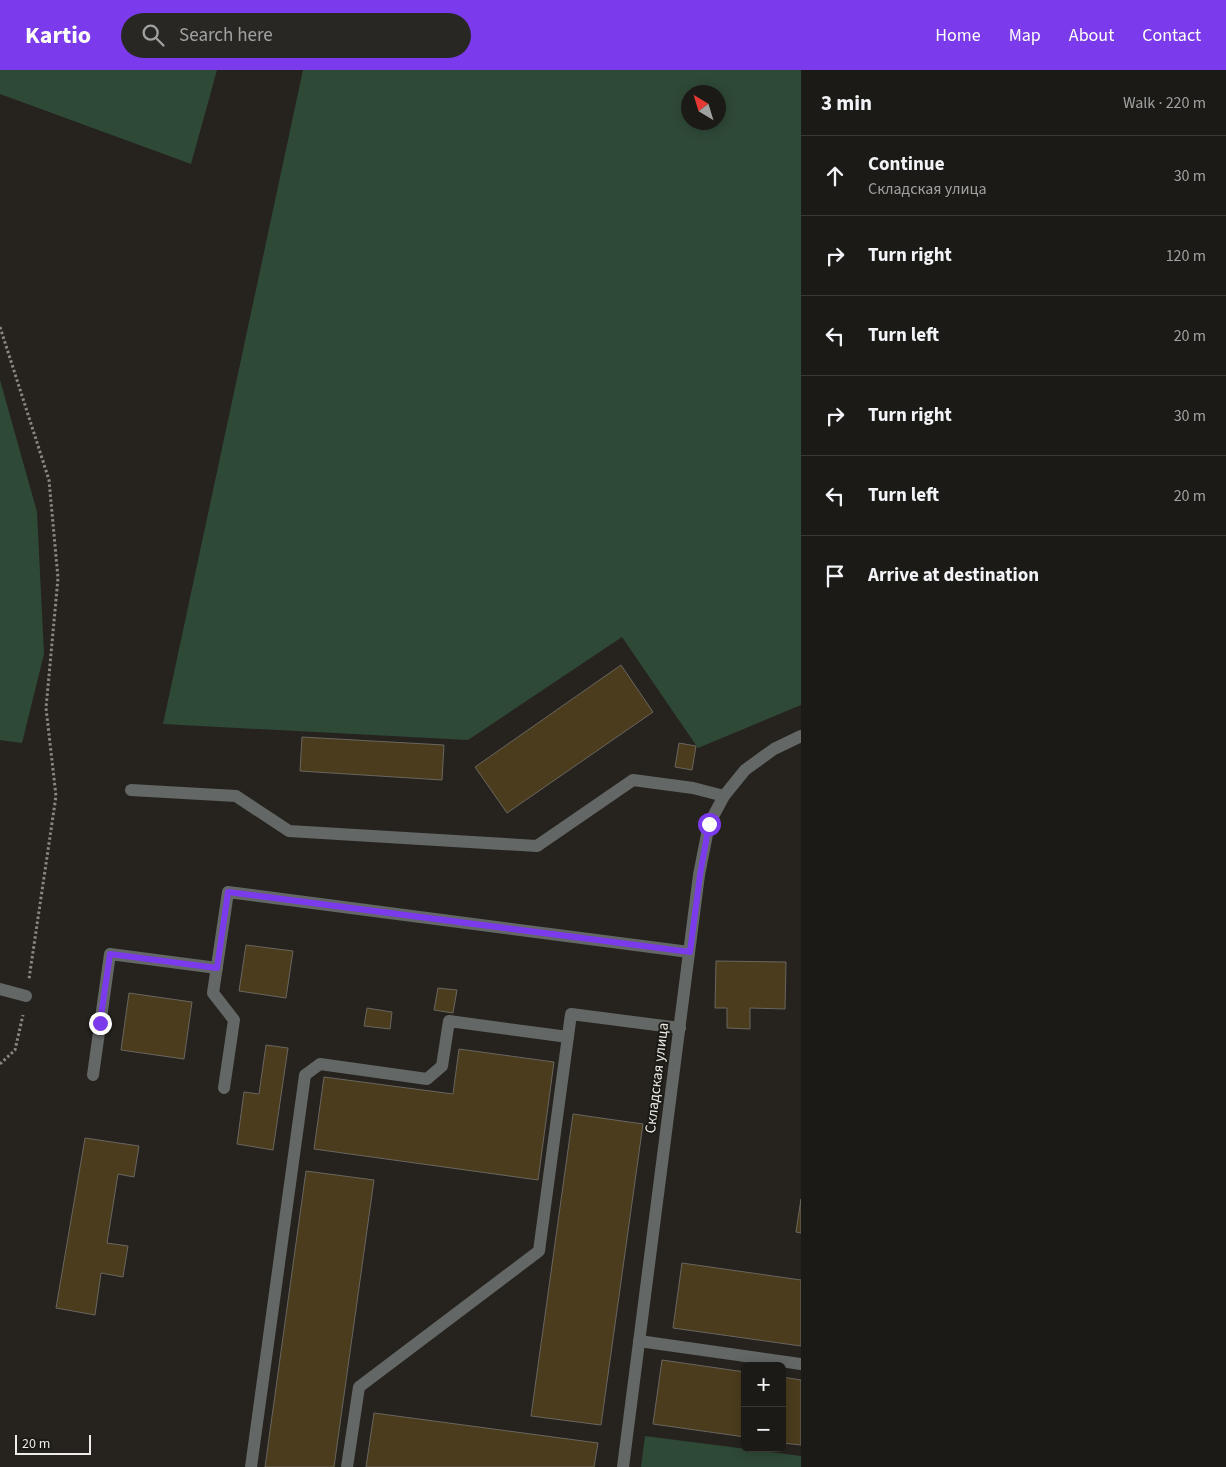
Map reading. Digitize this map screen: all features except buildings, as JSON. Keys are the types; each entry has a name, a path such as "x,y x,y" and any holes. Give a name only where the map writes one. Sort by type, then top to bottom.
{"street":[{"name":"Складская улица","path":"623,1467 700,875 709,824 724,796 745,770 774,749 801,736"},
{"path":"131,790 236,796 289,832 537,846 633,780 692,788 724,796"},
{"path":"224,1088 234,1020 213,993 228,892 690,952"},
{"path":"92,1075 110,954 217,968"},
{"path":"0,990 26,996"},
{"path":"347,1467 358,1387 539,1251 572,1014 680,1028"},
{"path":"251,1467 305,1075 320,1064 426,1079 442,1066 449,1020 568,1037"},
{"path":"639,1341 801,1364"}],"path":[{"path":"0,326 49,480 58,578 46,708 56,796 16,1050 0,1064"}],"green space":[{"path":"0,70 217,70 191,164 0,94"},
{"path":"303,70 801,70 801,705 698,748 622,637 468,740 163,724"},
{"path":"0,380 37,512 44,654 22,743 0,740"},
{"path":"645,1436 741,1448 741,1452 770,1452 801,1456 801,1467 641,1467"}],"route":[{"path":"100,1023 110,954 217,968 228,892 690,952 709,824"}]}
